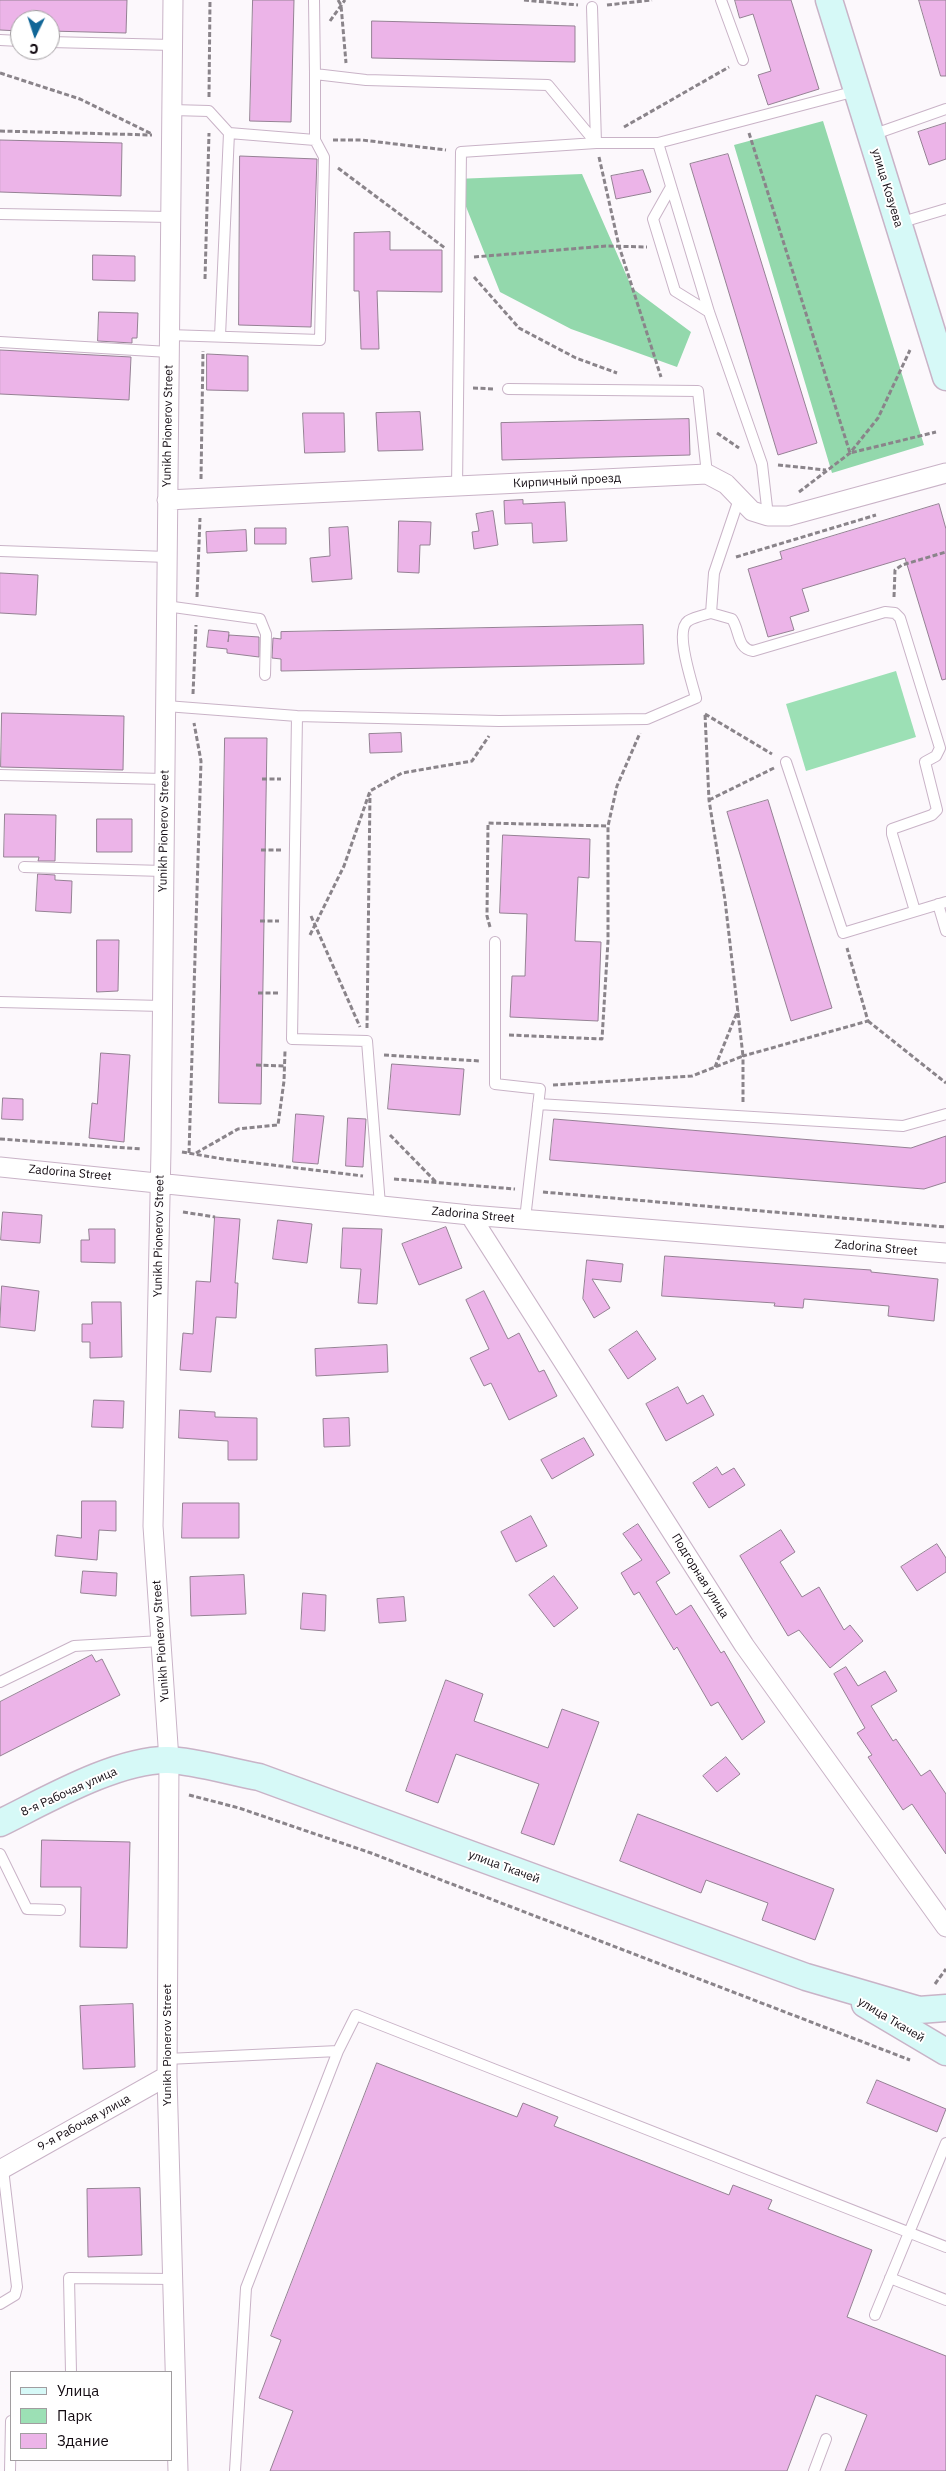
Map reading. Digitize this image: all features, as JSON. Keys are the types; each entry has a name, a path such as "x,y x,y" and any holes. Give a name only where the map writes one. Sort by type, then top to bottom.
{"street":[{"name":"Yunikh Pionerov Street","path":"173,0 160,1182 153,1526 169,1760 167,2067 178,2471"},
{"name":"улица Козуева","path":"829,0 946,377"},
{"path":"707,474 726,484 739,500 752,511 768,516 788,516 946,473"},
{"name":"Кирпичный проезд","path":"168,500 707,474"},
{"name":"Zadorina Street","path":"0,1167 470,1215 946,1254"},
{"name":"Подгорная улица","path":"470,1215 744,1645 946,1927"},
{"name":"8-я Рабочая улица","path":"0,1823 106,1774 145,1762 169,1760"},
{"name":"улица Ткачей","path":"169,1760 259,1777 836,1987 919,2010 946,2008"},
{"name":"улица Ткачей","path":"836,1987 946,2052"},
{"name":"9-я Рабочая улица","path":"1,2170 167,2067"}],"lane":[{"path":"0,342 169,344 203,337 220,336 320,340 324,157 314,140 314,0"},
{"path":"721,0 743,60"},
{"path":"592,7 596,143"},
{"path":"60,42 172,44"},
{"path":"315,74 348,78 548,85 596,143"},
{"path":"457,487 459,387 458,258 461,152 596,143 658,143 857,91"},
{"path":"871,135 946,109"},
{"path":"172,110 209,111 229,133 314,140"},
{"path":"220,336 229,133"},
{"path":"658,143 708,312 762,464 768,516"},
{"path":"671,187 653,219 661,247 675,291 708,312"},
{"path":"898,223 946,209"},
{"path":"0,214 171,217"},
{"path":"508,389 698,391 707,474"},
{"path":"711,613 714,573 739,500"},
{"path":"0,551 167,557"},
{"path":"166,606 197,612 260,619 266,634 265,675"},
{"path":"166,706 296,716 499,721 647,719 696,698 682,639 683,628 688,621 711,613 732,619 742,646 746,650 753,652 885,612 895,613 900,618 940,748 936,756 925,762 936,810 932,815 892,829 915,911"},
{"path":"296,716 292,1039 366,1041 380,1205"},
{"path":"786,762 843,933 942,903 946,931"},
{"path":"0,775 164,779"},
{"path":"24,867 163,871"},
{"path":"495,942 495,1084 540,1088 525,1219"},
{"path":"0,1002 162,1006"},
{"path":"538,1104 903,1126 946,1114"},
{"path":"0,1682 74,1646 91,1643 161,1641"},
{"path":"0,1854 27,1909 60,1910"},
{"path":"235,2471 246,2288 338,2051 356,2014 946,2247"},
{"path":"167,2067 338,2051"},
{"path":"875,2315 946,2143"},
{"path":"0,2304 15,2295 17,2287 1,2170"},
{"path":"935,2173 946,2177"},
{"path":"71,2371 69,2278 173,2279"},
{"path":"890,2278 946,2300"},
{"path":"814,2471 826,2439"}],"path":[{"path":"205,287 210,0"},
{"path":"338,0 341,5 348,78"},
{"path":"524,0 592,7 652,0"},
{"path":"665,391 619,246 596,143 743,60"},
{"path":"0,73 80,99 155,135 0,131"},
{"path":"745,121 850,453"},
{"path":"314,140 362,140 461,152"},
{"path":"324,157 458,258 519,328 576,358 621,375"},
{"path":"458,258 619,246 661,247"},
{"path":"189,1152 201,761 193,709 201,498 203,337"},
{"path":"798,493 850,453 878,418 910,350"},
{"path":"459,387 508,389"},
{"path":"700,421 762,464 827,470"},
{"path":"850,453 936,432"},
{"path":"717,563 879,514"},
{"path":"895,613 895,570 902,565 946,552"},
{"path":"696,698 705,714 709,800 725,900 743,1056 743,1116"},
{"path":"705,714 786,762"},
{"path":"495,1035 602,1039 608,940 608,826 618,786 647,719"},
{"path":"294,968 344,866 370,791 402,773 472,760 499,721"},
{"path":"709,800 786,762"},
{"path":"262,779 290,780"},
{"path":"366,1041 370,791"},
{"path":"495,942 487,916 488,823 608,826"},
{"path":"261,850 288,850"},
{"path":"308,909 366,1041"},
{"path":"260,921 287,921"},
{"path":"843,933 868,1021 946,1083"},
{"path":"258,993 286,994"},
{"path":"715,1067 738,1010"},
{"path":"540,1088 558,1083 692,1076 743,1056 868,1021"},
{"path":"368,1054 495,1062"},
{"path":"256,1065 284,1066"},
{"path":"195,1153 238,1129 278,1125 284,1080"},
{"path":"373,1117 436,1182"},
{"path":"0,1139 142,1149"},
{"path":"182,1152 195,1153 222,1160 378,1177 946,1227"},
{"path":"183,1212 215,1217"},
{"path":"169,1789 239,1808 371,1853 914,2061"}],"green space":[{"path":"823,121 924,445 832,473 734,145"},
{"path":"582,174 632,288 691,332 677,367 571,329 500,292 455,179"},
{"path":"896,671 916,737 806,771 786,704"}],"building":[{"path":"0,0 127,0 126,33 60,31 60,10 10,10 10,30 0,30"},
{"path":"253,0 294,0 291,122 250,121"},
{"path":"735,0 791,0 819,89 768,105 758,75 771,71 753,14 740,18"},
{"path":"919,0 946,0 946,76 941,76"},
{"path":"372,21 575,26 575,62 372,58"},
{"path":"946,123 946,159 929,165 918,132"},
{"path":"0,140 122,143 121,196 0,192"},
{"path":"728,154 817,443 778,455 690,164"},
{"path":"240,156 317,159 311,327 239,325"},
{"path":"643,170 651,192 616,199 611,176"},
{"path":"390,232 390,250 442,250 442,292 377,291 379,349 361,349 359,291 354,291 354,233"},
{"path":"93,255 135,256 135,281 93,280"},
{"path":"99,312 138,313 137,338 132,338 132,343 98,341"},
{"path":"0,350 131,357 129,400 0,394"},
{"path":"207,354 248,356 248,391 207,390"},
{"path":"420,412 423,450 378,451 376,413"},
{"path":"303,413 344,413 345,452 305,453"},
{"path":"689,419 690,455 502,460 501,423"},
{"path":"523,500 523,504 565,502 567,541 533,543 532,523 505,524 504,501"},
{"path":"939,504 946,529 946,679 942,680 905,558 802,589 809,611 790,617 794,630 768,637 748,569 782,559 780,552"},
{"path":"493,511 498,545 474,549 472,532 479,531 476,514"},
{"path":"399,521 431,522 430,545 420,545 419,573 398,572"},
{"path":"348,527 352,579 312,582 310,558 330,556 329,528"},
{"path":"255,528 286,528 286,544 255,544"},
{"path":"246,530 247,551 207,553 206,532"},
{"path":"0,573 38,575 36,615 0,613"},
{"path":"643,625 644,664 281,671 281,659 272,658 273,638 281,639 281,632"},
{"path":"209,630 229,632 228,642 229,635 259,637 259,657 227,653 227,649 207,647"},
{"path":"2,713 124,716 123,770 1,767"},
{"path":"401,733 402,752 370,753 369,734"},
{"path":"225,738 267,738 261,1104 219,1103"},
{"path":"768,800 832,1008 791,1021 727,812"},
{"path":"5,814 56,815 55,861 38,861 39,857 4,857"},
{"path":"97,819 132,819 132,852 97,852"},
{"path":"503,835 590,839 589,878 578,877 575,941 601,942 598,1021 510,1017 512,976 525,976 527,914 500,913"},
{"path":"38,874 55,875 55,880 72,881 71,913 36,911"},
{"path":"97,940 119,940 118,991 97,992"},
{"path":"101,1053 130,1055 124,1142 89,1138 92,1103 97,1104"},
{"path":"392,1064 464,1069 460,1115 388,1109"},
{"path":"3,1098 23,1099 23,1120 2,1119"},
{"path":"296,1114 324,1116 318,1164 293,1162"},
{"path":"348,1118 366,1119 363,1167 346,1166"},
{"path":"554,1119 911,1148 946,1136 946,1182 924,1189 550,1160"},
{"path":"3,1212 42,1215 40,1243 1,1240"},
{"path":"215,1217 240,1219 235,1283 238,1283 236,1318 216,1317 211,1372 180,1370 183,1333 193,1334 196,1281 210,1282"},
{"path":"278,1220 312,1224 307,1263 273,1259"},
{"path":"446,1227 462,1268 419,1285 402,1244"},
{"path":"343,1228 382,1229 377,1304 358,1303 361,1269 341,1268"},
{"path":"89,1229 115,1229 115,1263 81,1262 81,1240 89,1240"},
{"path":"665,1256 871,1270 871,1272 938,1279 934,1321 888,1316 889,1306 804,1299 803,1308 774,1306 775,1303 662,1296"},
{"path":"587,1260 623,1264 621,1282 592,1279 610,1308 594,1318 583,1299"},
{"path":"2,1286 39,1291 35,1331 0,1327"},
{"path":"484,1291 508,1339 519,1333 539,1372 544,1370 557,1396 509,1420 491,1383 484,1386 470,1358 489,1349 466,1300"},
{"path":"92,1302 121,1302 122,1357 90,1358 90,1342 82,1342 82,1324 92,1324"},
{"path":"637,1331 656,1359 628,1379 609,1350"},
{"path":"387,1345 388,1372 316,1376 315,1349"},
{"path":"678,1387 687,1404 703,1395 714,1415 666,1441 646,1404"},
{"path":"94,1400 124,1401 123,1428 92,1427"},
{"path":"180,1410 215,1412 215,1417 257,1418 257,1460 228,1460 228,1441 179,1438"},
{"path":"349,1418 350,1446 324,1447 323,1419"},
{"path":"584,1438 594,1455 552,1479 541,1460"},
{"path":"717,1467 722,1475 734,1468 745,1485 709,1508 693,1483"},
{"path":"82,1501 116,1501 116,1531 99,1530 97,1560 55,1556 57,1535 81,1538"},
{"path":"183,1503 239,1503 239,1538 182,1538"},
{"path":"531,1516 547,1546 516,1562 501,1532"},
{"path":"638,1524 670,1573 656,1582 676,1615 691,1605 721,1653 724,1651 765,1722 742,1740 718,1702 711,1706 677,1647 674,1650 639,1592 634,1595 621,1573 642,1560 623,1534"},
{"path":"781,1530 795,1552 780,1562 802,1597 819,1587 844,1630 850,1625 863,1641 830,1668 799,1630 788,1636 740,1556"},
{"path":"937,1544 946,1558 946,1572 917,1591 901,1567"},
{"path":"83,1571 117,1573 116,1596 81,1593"},
{"path":"244,1575 246,1614 191,1616 190,1577"},
{"path":"554,1576 578,1608 554,1627 529,1595"},
{"path":"303,1593 326,1595 325,1631 301,1629"},
{"path":"404,1597 406,1621 379,1623 377,1599"},
{"path":"92,1655 96,1662 102,1659 120,1695 0,1756 0,1702"},
{"path":"846,1667 858,1686 885,1671 897,1691 871,1706 893,1741 896,1739 921,1776 930,1770 946,1794 946,1854 912,1804 903,1810 868,1757 872,1755 857,1733 865,1728 834,1674"},
{"path":"446,1680 483,1694 474,1721 548,1748 562,1709 599,1722 554,1845 521,1833 539,1784 456,1754 438,1803 406,1791"},
{"path":"726,1757 740,1774 717,1792 703,1776"},
{"path":"638,1814 834,1889 815,1940 762,1920 768,1903 706,1880 701,1893 620,1861"},
{"path":"42,1840 130,1842 127,1948 80,1947 81,1887 41,1887"},
{"path":"133,2004 135,2067 83,2069 80,2006"},
{"path":"377,2063 517,2117 523,2103 558,2117 554,2126 729,2195 733,2185 772,2200 768,2209 872,2250 847,2317 946,2356 946,2471 845,2471 867,2415 816,2395 787,2471 270,2471 293,2411 259,2398 281,2340 271,2336"},
{"path":"877,2080 946,2109 937,2132 867,2103"},
{"path":"140,2188 142,2255 88,2257 87,2189"}]}
